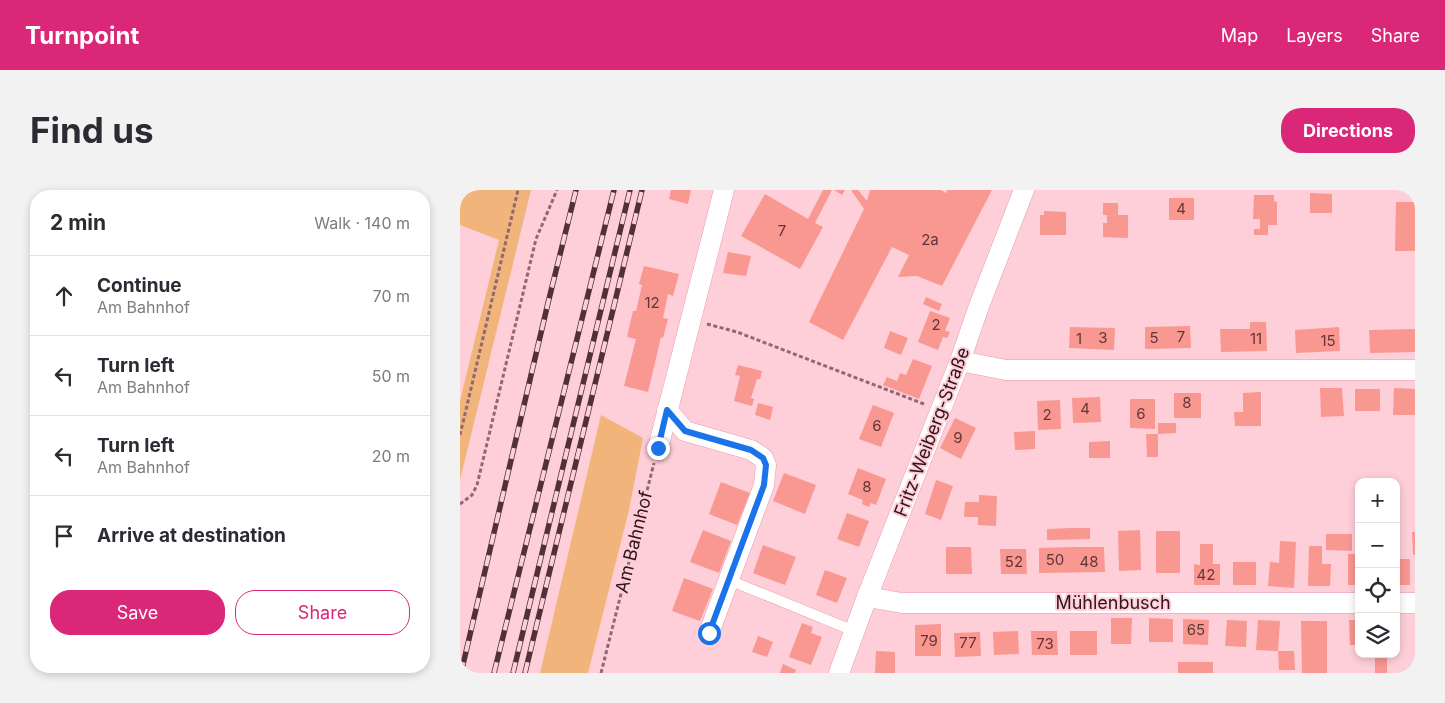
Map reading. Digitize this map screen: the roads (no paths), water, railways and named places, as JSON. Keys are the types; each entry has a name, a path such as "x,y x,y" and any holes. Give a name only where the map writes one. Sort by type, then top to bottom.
{"street":[{"path":"658,448 724,190"},
{"name":"Fritz-Weiberg-Straße","path":"839,673 1024,190"},
{"path":"960,361 1006,370 1415,370"},
{"path":"667,410 685,431 751,450 763,458 766,465 764,485 709,633"},
{"name":"Mühlenbusch","path":"867,597 902,603 1355,603"},
{"path":"1400,603 1415,604"}],"lane":[{"path":"729,580 854,631"}],"railway":[{"path":"461,673 576,190"},
{"path":"494,673 614,190"},
{"path":"513,673 630,190"},
{"path":"525,673 642,190"}]}
